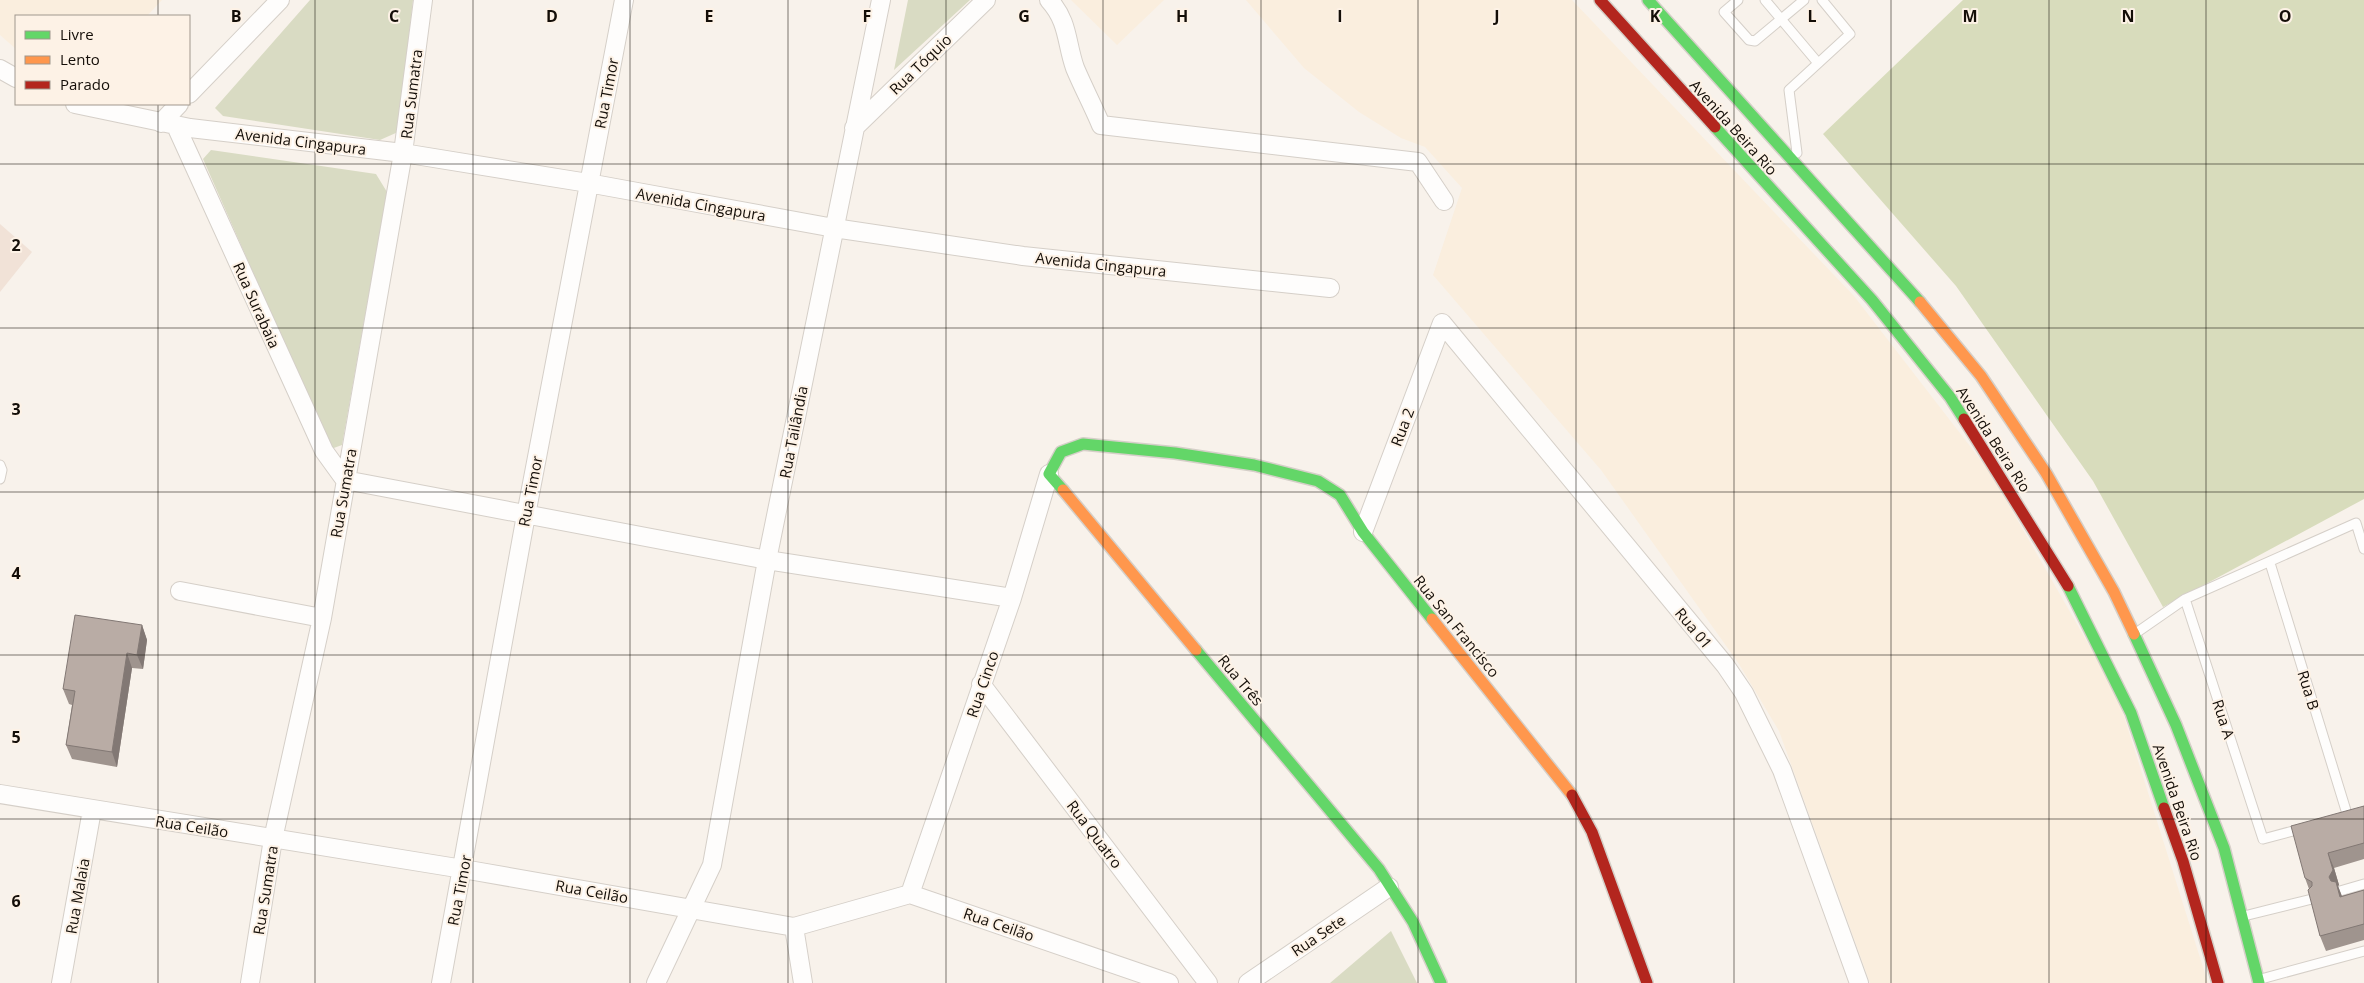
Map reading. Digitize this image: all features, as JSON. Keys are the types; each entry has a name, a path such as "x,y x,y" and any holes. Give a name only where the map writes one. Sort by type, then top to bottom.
{"main road":[{"name":"Avenida Beira Rio","path":"1600,0 1872,300 1950,397 2006,483 2067,584 2131,713 2183,861 2218,983"},
{"name":"Avenida Beira Rio","path":"1648,0 1891,268 1981,376 2046,473 2114,592 2176,725 2224,848 2258,982"},
{"name":"Rua San Francisco","path":"1049,474 1061,452 1082,444 1116,446 1232,461 1314,478 1336,491 1363,532 1570,792 1592,832 1647,983"},
{"name":"Rua Três","path":"1049,474 1379,869 1413,922 1441,983"}],"street":[{"path":"190,93 280,0"},
{"name":"Rua Sumatra","path":"250,983 273,839 322,618 403,153 423,0"},
{"name":"Rua Timor","path":"441,983 526,515 624,0"},
{"name":"Rua Tailândia","path":"692,909 712,865 767,560 881,0"},
{"name":"Rua Tóquio","path":"854,128 986,0"},
{"path":"1049,0 1059,11 1068,36 1075,66 1101,125 1418,162 1444,201"},
{"path":"0,69 15,77"},
{"name":"Avenida Cingapura","path":"80,105 168,124 403,153 588,183 834,228 1023,256 1330,288"},
{"path":"168,124 178,105"},
{"name":"Rua Surabaia","path":"168,124 324,451 345,480"},
{"name":"Rua 2","path":"1363,532 1442,323"},
{"name":"Rua 01","path":"1442,323 1725,665 1744,693 1782,770 1859,983"},
{"name":"Rua Cinco","path":"910,894 1012,598 1049,474"},
{"path":"345,480 767,560 1012,598"},
{"path":"180,591 322,618"},
{"name":"Rua Quatro","path":"982,684 1208,983"},
{"name":"Rua Ceilão","path":"0,794 463,869 794,927 910,894 1169,983"},
{"name":"Rua Malaia","path":"61,983 92,810"},
{"name":"Rua Sete","path":"1248,983 1389,887"},
{"path":"656,983 692,909"},
{"path":"794,927 803,983"}],"lane":[{"path":"1738,0 1724,12 1750,40 1755,41 1804,0"},
{"path":"1765,0 1818,63"},
{"path":"1798,167 1789,90 1850,34 1822,0"},
{"path":"0,465 2,470 0,479"},
{"path":"2134,635 2185,600 2356,523 2364,549"},
{"name":"Rua B","path":"2270,563 2348,817"},
{"name":"Rua A","path":"2185,600 2263,839 2310,827"},
{"path":"2340,891 2364,884"},
{"path":"2242,917 2312,899"},
{"path":"2258,982 2364,951"}],"shaded area":[{"path":"0,0 162,0 148,15 15,15 15,48 0,35"},
{"path":"1071,0 1164,0 1117,45"},
{"path":"1246,0 1572,0 1854,296 1990,472 2117,694 2208,983 1870,983 1779,731 1739,664 1601,470 1433,275 1462,188 1425,147 1401,138 1359,112 1304,68"},
{"path":"0,224 32,252 0,292"}],"green space":[{"path":"310,0 413,0 398,132 380,140 223,116 215,108"},
{"path":"908,0 970,0 894,70"},
{"path":"1963,0 2364,0 2364,499 2163,607 2093,481 1956,286 1823,134"},
{"path":"211,150 376,174 387,192 342,445 331,449 203,159"},
{"path":"1391,931 1417,983 1330,983"}],"building":[{"path":"75,615 142,625 137,655 127,653 112,752 66,745 75,691 63,689"},
{"path":"2364,806 2364,843 2328,853 2333,870 2329,877 2331,881 2336,882 2340,897 2364,890 2364,924 2320,936 2308,890 2312,886 2312,882 2305,878 2291,826"}],"traffic: fast":[{"path":"1648,0 1920,302"},
{"path":"1715,127 1872,300 1950,397 1964,419"},
{"path":"1063,490 1049,474 1061,452 1083,444 1175,453 1254,465 1318,481 1340,495 1363,532 1432,619"},
{"path":"2068,586 2131,713 2164,808"},
{"path":"2134,634 2176,725 2224,848 2259,983"},
{"path":"1196,650 1379,869 1413,922 1441,983"}],"traffic: slow":[{"path":"1920,302 1981,376 2046,473 2114,592 2134,634"},
{"path":"1063,490 1196,650"},
{"path":"1432,619 1572,795"}],"traffic: jam":[{"path":"1600,0 1715,127"},
{"path":"1964,419 2068,586"},
{"path":"1572,795 1592,832 1647,983"},
{"path":"2164,808 2183,861 2218,983"}]}
